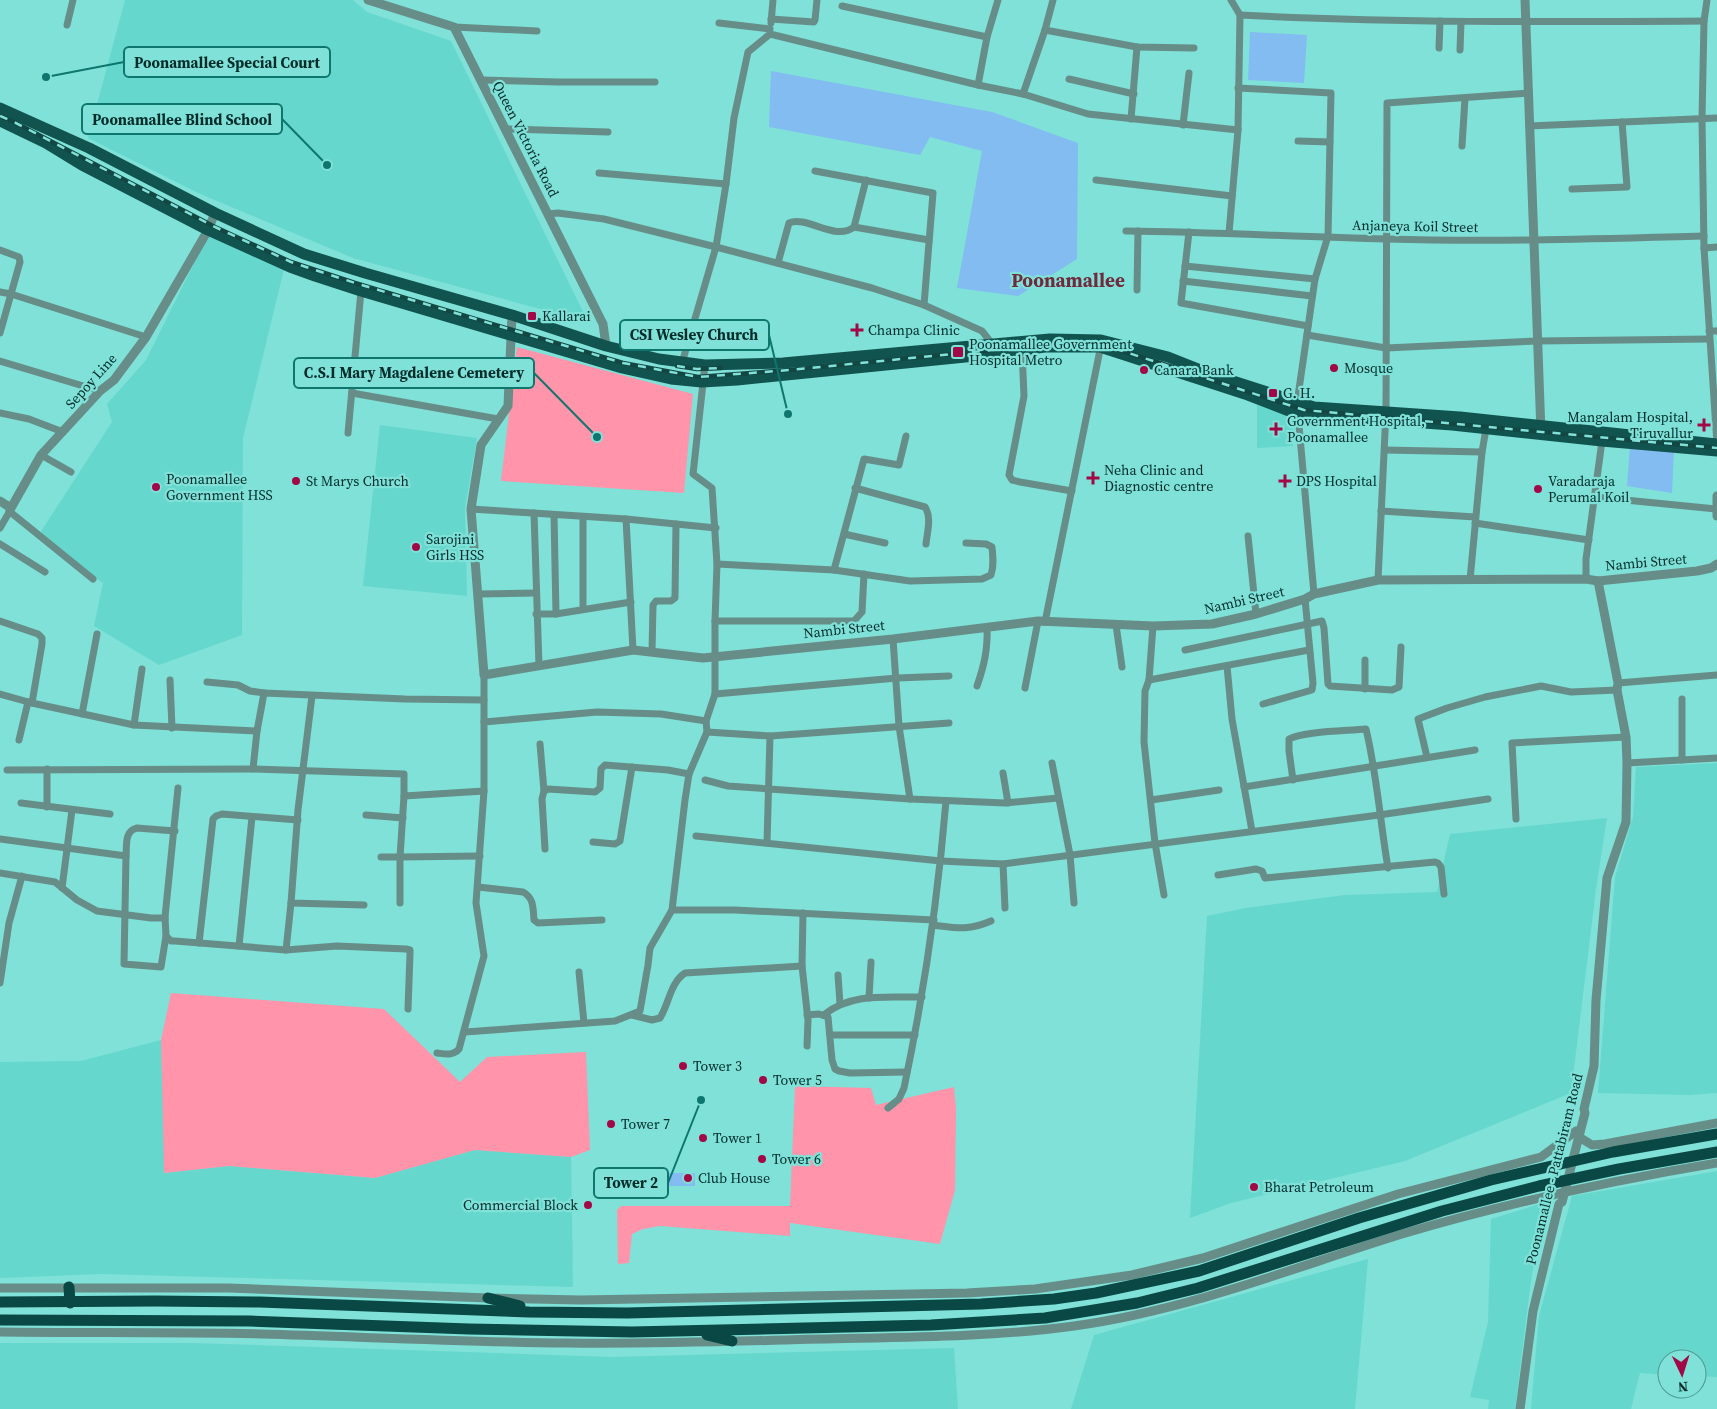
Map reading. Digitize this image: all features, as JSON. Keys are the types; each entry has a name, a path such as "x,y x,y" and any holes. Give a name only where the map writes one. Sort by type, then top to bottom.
{"highway":[{"path":"0,1302 260,1302 627,1313 980,1304 1054,1299 1096,1293 1199,1271 1407,1203 1491,1180 1602,1154 1717,1134"},
{"path":"0,1320 61,1321 79,1326 250,1321 535,1331 662,1331 984,1323 1045,1318 1098,1311 1198,1288 1442,1211 1717,1152"},
{"path":"68,1288 70,1303"},
{"path":"488,1298 524,1308 553,1312"},
{"path":"662,1331 712,1336 732,1341"}],"main road":[{"path":"0,108 89,148 215,213 304,254 512,314 606,346 682,363 705,365 783,363 994,350 1022,350 1101,343"},
{"path":"0,121 46,143 82,165 208,230 290,267 361,291 622,368 670,379 702,382 737,380 994,350 1050,339 1101,343 1230,389 1297,408 1717,444"},
{"path":"1386,415 1486,430 1541,429 1602,441 1717,451"}],"street":[{"path":"67,25 73,0"},
{"path":"368,0 454,27 536,31"},
{"path":"682,363 716,246 734,118 748,52 770,31 773,0"},
{"path":"771,19 814,22 817,0"},
{"path":"978,85 987,37 998,0"},
{"path":"1022,94 1045,30 1053,0"},
{"path":"1229,233 1238,130 1240,15 1231,0"},
{"path":"1525,0 1541,429"},
{"path":"1707,0 1704,21 1702,119 1704,248 1712,334 1717,444"},
{"path":"842,6 987,37"},
{"path":"1240,15 1332,20 1440,22 1704,21"},
{"path":"1439,48 1440,22"},
{"path":"1460,50 1461,22"},
{"path":"718,23 770,31 978,85 1022,94 1088,114 1238,130"},
{"name":"Queen Victoria Road","path":"454,27 603,324 606,346"},
{"path":"1045,30 1137,47 1194,48"},
{"path":"1131,119 1137,47"},
{"path":"1183,125 1189,73"},
{"path":"1069,79 1134,94"},
{"path":"481,80 655,82"},
{"path":"1238,88 1331,93 1328,236 1315,279 1297,408 1314,594"},
{"path":"1378,580 1386,415 1387,104 1528,93"},
{"path":"1462,146 1465,98"},
{"path":"1529,126 1717,118"},
{"path":"1572,189 1627,187 1622,122"},
{"path":"505,129 608,132"},
{"path":"1298,141 1330,142"},
{"path":"815,171 933,192 924,305"},
{"path":"599,173 726,184"},
{"path":"854,227 866,180"},
{"path":"1096,180 1232,196"},
{"name":"Sepoy Line","path":"10,510 41,455 100,392 114,380 146,337 208,230 215,213"},
{"path":"548,214 558,213 604,220 716,246 872,288 924,305 982,331 994,350"},
{"path":"778,263 789,223 799,222 835,231 849,230 854,227 929,240"},
{"name":"Anjaneya Koil Street","path":"1126,231 1386,239 1534,240 1704,236"},
{"path":"1138,231 1138,290"},
{"path":"1189,232 1180,303 1308,326"},
{"path":"1704,248 1717,247"},
{"path":"0,250 19,257 20,268 0,333"},
{"path":"1185,266 1315,279"},
{"path":"1183,281 1312,296"},
{"path":"348,433 361,291"},
{"path":"0,292 146,337"},
{"path":"437,1053 449,1055 459,1050 484,956 477,916 484,791 484,676 471,509 481,445 508,406 512,314"},
{"path":"1306,335 1386,348 1712,334"},
{"path":"1025,688 1072,491 1101,343"},
{"path":"1022,350 1024,396 1008,476 1012,480 1020,482 1072,491"},
{"path":"0,361 100,392"},
{"path":"465,1032 615,1021 640,1011 650,948 672,910 689,774 707,732 706,721 715,694 717,564 712,488 693,474 705,365"},
{"path":"352,393 498,420"},
{"path":"0,413 28,419 63,432"},
{"path":"1470,580 1482,452 1486,430"},
{"path":"834,570 864,459 899,465 906,436"},
{"path":"1586,579 1589,540 1602,441"},
{"path":"1385,450 1482,452"},
{"path":"41,455 71,472"},
{"path":"855,488 925,507 928,511 926,544"},
{"path":"1717,496 1717,516"},
{"path":"1595,498 1716,508"},
{"path":"0,502 93,579"},
{"path":"471,509 716,528"},
{"path":"0,528 10,510"},
{"path":"1381,511 1475,520 1589,540"},
{"path":"534,513 539,666"},
{"path":"554,514 556,614"},
{"path":"583,517 584,609"},
{"path":"626,520 633,650"},
{"path":"652,652 653,605 656,600 671,601 675,598 676,524"},
{"path":"844,534 885,543"},
{"path":"1248,536 1256,614"},
{"path":"717,564 834,570 910,581 982,579 991,575 993,570 992,548 986,544 966,543"},
{"path":"0,544 45,572"},
{"name":"Nambi Street","path":"484,676 633,650 703,658 1042,621 1153,626 1212,624 1256,614 1305,599 1314,594 1378,580 1586,579 1598,581 1697,572 1717,564"},
{"path":"715,621 854,621 862,612 864,574"},
{"name":"Poonamallee - Pattabiram Road","path":"1520,1409 1533,1311 1559,1204 1558,1201 1594,1066 1596,1000 1607,878 1626,822 1626,737 1598,581"},
{"path":"479,594 536,593"},
{"path":"1263,704 1312,690 1313,683 1305,599"},
{"path":"536,614 556,614 631,602"},
{"path":"0,621 38,634 42,638 30,702 19,740"},
{"path":"1185,650 1322,621 1328,684 1333,688 1392,690 1398,688 1401,647"},
{"path":"1116,625 1122,667"},
{"path":"1153,626 1149,680 1145,691 1144,742 1155,843 1164,895"},
{"path":"977,686 986,660 987,627"},
{"path":"82,714 97,634"},
{"path":"893,638 900,726 910,799"},
{"path":"1149,680 1309,650"},
{"path":"1365,660 1365,689"},
{"path":"1227,666 1232,719 1252,831"},
{"path":"134,725 142,669"},
{"path":"715,694 897,678 949,676"},
{"path":"1428,757 1418,719 1485,697 1541,686 1571,692 1717,676"},
{"path":"170,680 172,728"},
{"path":"207,682 238,686 250,691 264,693 484,700"},
{"path":"253,768 264,693"},
{"path":"0,694 134,725 257,731"},
{"path":"286,950 312,696"},
{"path":"1682,699 1682,760"},
{"path":"484,722 598,712 661,714 706,721"},
{"path":"707,732 770,736 949,722"},
{"path":"1293,780 1289,744 1290,739 1294,736 1366,729 1374,765 1379,815 1388,868"},
{"path":"767,843 770,790 770,736"},
{"path":"1516,819 1512,743 1626,737"},
{"path":"540,744 544,791 542,800 545,849"},
{"path":"1244,787 1475,750"},
{"path":"1627,763 1717,758"},
{"path":"1052,763 1070,855 1074,903"},
{"path":"544,791 548,789 594,792 600,788 602,766 632,767 689,774"},
{"path":"594,842 615,844 620,841 632,767"},
{"path":"7,770 253,768 404,774 400,903"},
{"path":"47,769 47,807"},
{"path":"1003,773 1008,803"},
{"path":"705,780 728,786 770,790 946,801 1008,803 1058,798"},
{"path":"175,831 137,828 132,830 127,836 124,964 161,967 166,936 165,918 175,831 178,788"},
{"path":"1151,800 1219,790"},
{"path":"404,796 484,791"},
{"path":"696,836 941,861 1003,864 1488,799"},
{"path":"888,1108 899,1099 904,1088 922,998 934,922 946,801"},
{"path":"21,803 110,814"},
{"path":"62,888 72,810"},
{"path":"199,943 212,819 222,814 298,820"},
{"path":"366,815 403,818"},
{"path":"238,946 252,816"},
{"path":"0,839 126,856"},
{"path":"381,857 480,856"},
{"path":"1218,875 1256,869 1262,871 1265,878 1438,863 1441,867 1444,894"},
{"path":"1003,864 1005,908"},
{"path":"0,873 55,882 77,900 97,911 165,918"},
{"path":"0,983 9,923 22,876"},
{"path":"478,887 523,892 529,895 533,902 535,922 602,920"},
{"path":"291,903 364,905"},
{"path":"672,910 804,913 934,922 966,929 991,921"},
{"path":"804,913 802,966 807,1015 807,1046"},
{"path":"166,936 171,941 286,950 337,946 408,949 410,954 408,1008"},
{"path":"869,998 871,962"},
{"path":"631,1014 652,1020 660,1018 680,976 685,973 802,966"},
{"path":"579,972 584,1023"},
{"path":"838,975 840,1004"},
{"path":"807,1015 825,1014 852,999 922,998"},
{"path":"825,1014 829,1022 832,1060 835,1069 850,1073 908,1072"},
{"path":"830,1036 914,1035"},
{"path":"1592,1144 1605,1144 1717,1123"},
{"path":"0,1288 278,1290 488,1298 626,1300 995,1292 1059,1287 1155,1270 1204,1258 1391,1196 1541,1157 1577,1134 1592,1144 1602,1154"},
{"path":"0,1332 79,1326 276,1335 572,1343 732,1341 999,1333 1051,1329 1108,1320 1211,1297 1424,1228 1503,1206 1563,1186 1717,1163"}],"shaded area":[{"path":"125,0 353,0 367,12 451,41 588,322 353,258 198,193 88,138"},
{"name":"Poonamallee Government HSS","path":"210,231 285,265 243,438 242,635 159,665 94,626 103,583 38,536 112,422 107,404 146,360"},
{"path":"517,347 693,394 684,493 501,481"},
{"name":"Government Hospital, Poonamallee","path":"1257,397 1294,413 1293,446 1257,448"},
{"name":"Sarojini Girls HSS","path":"380,425 477,438 465,508 467,596 363,586"},
{"path":"1717,763 1717,1093 1689,1095 1598,1093 1615,877 1633,817 1636,767"},
{"path":"1607,818 1596,889 1571,1093 1405,1161 1231,1203 1190,1218 1207,916 1246,908 1345,895 1437,892 1450,834"},
{"path":"171,993 384,1009 460,1082 487,1057 586,1052 590,1150 571,1157 475,1150 375,1178 229,1166 164,1173 161,1040"},
{"path":"161,1040 165,1173 229,1166 375,1178 475,1150 571,1157 573,1287 101,1274 0,1278 0,1062 81,1061"},
{"path":"795,1086 871,1088 876,1105 954,1087 956,1109 955,1190 940,1244 790,1223 790,1236 660,1226 643,1229 632,1234 629,1263 618,1264 617,1210 621,1206 790,1206"},
{"path":"1717,1171 1717,1377 1707,1376 1707,1349 1657,1349 1657,1374 1640,1373 1631,1409 1531,1409 1539,1316 1572,1196"},
{"path":"1543,1203 1515,1409 1488,1409 1489,1400 1470,1397 1488,1322 1491,1219"},
{"path":"1368,1259 1355,1409 1071,1409 1094,1335"},
{"path":"0,1343 193,1343 612,1357 954,1348 958,1409 0,1409"}],"water":[{"path":"1250,32 1307,35 1304,83 1248,80"},
{"path":"771,71 992,112 1078,143 1077,259 1018,296 957,288 982,151 930,137 920,155 769,127"},
{"path":"1630,446 1674,450 1672,493 1627,486"},
{"path":"668,1173 695,1173 695,1186 668,1186"}],"railway":[{"path":"0,116 215,227 291,262 623,363 698,377 790,370 1033,346 1110,347 1304,410 1717,448"},
{"path":"677,366 697,369 721,368"}],"place":[{"name":"Poonamallee Special Court","path":"46,77"},
{"name":"Poonamallee Blind School","path":"327,165"},
{"name":"Kallarai","path":"532,316"},
{"name":"Champa Clinic","path":"857,330"},
{"name":"Poonamallee Government Hospital Metro","path":"958,352"},
{"name":"Mosque","path":"1334,368"},
{"name":"Canara Bank","path":"1144,370"},
{"name":"G. H.","path":"1273,393"},
{"name":"CSI Wesley Church","path":"788,414"},
{"name":"Mangalam Hospital, Tiruvallur","path":"1704,425"},
{"name":"Government Hospital, Poonamallee","path":"1276,429"},
{"name":"C.S.I Mary Magdalene Cemetery","path":"597,437"},
{"name":"Neha Clinic and Diagnostic centre","path":"1093,478"},
{"name":"St Marys Church","path":"296,481"},
{"name":"DPS Hospital","path":"1285,481"},
{"name":"Poonamallee Government HSS","path":"156,487"},
{"name":"Varadaraja Perumal Koil","path":"1538,489"},
{"name":"Sarojini Girls HSS","path":"416,547"},
{"name":"Tower 3","path":"683,1066"},
{"name":"Tower 5","path":"763,1080"},
{"name":"Tower 2","path":"701,1100"},
{"name":"Tower 7","path":"611,1124"},
{"name":"Tower 1","path":"703,1138"},
{"name":"Tower 6","path":"762,1159"},
{"name":"Club House","path":"688,1178"},
{"name":"Bharat Petroleum","path":"1254,1187"},
{"name":"Commercial Block","path":"588,1205"}],"district":[{"name":"Poonamallee","path":"1068,280"}]}
